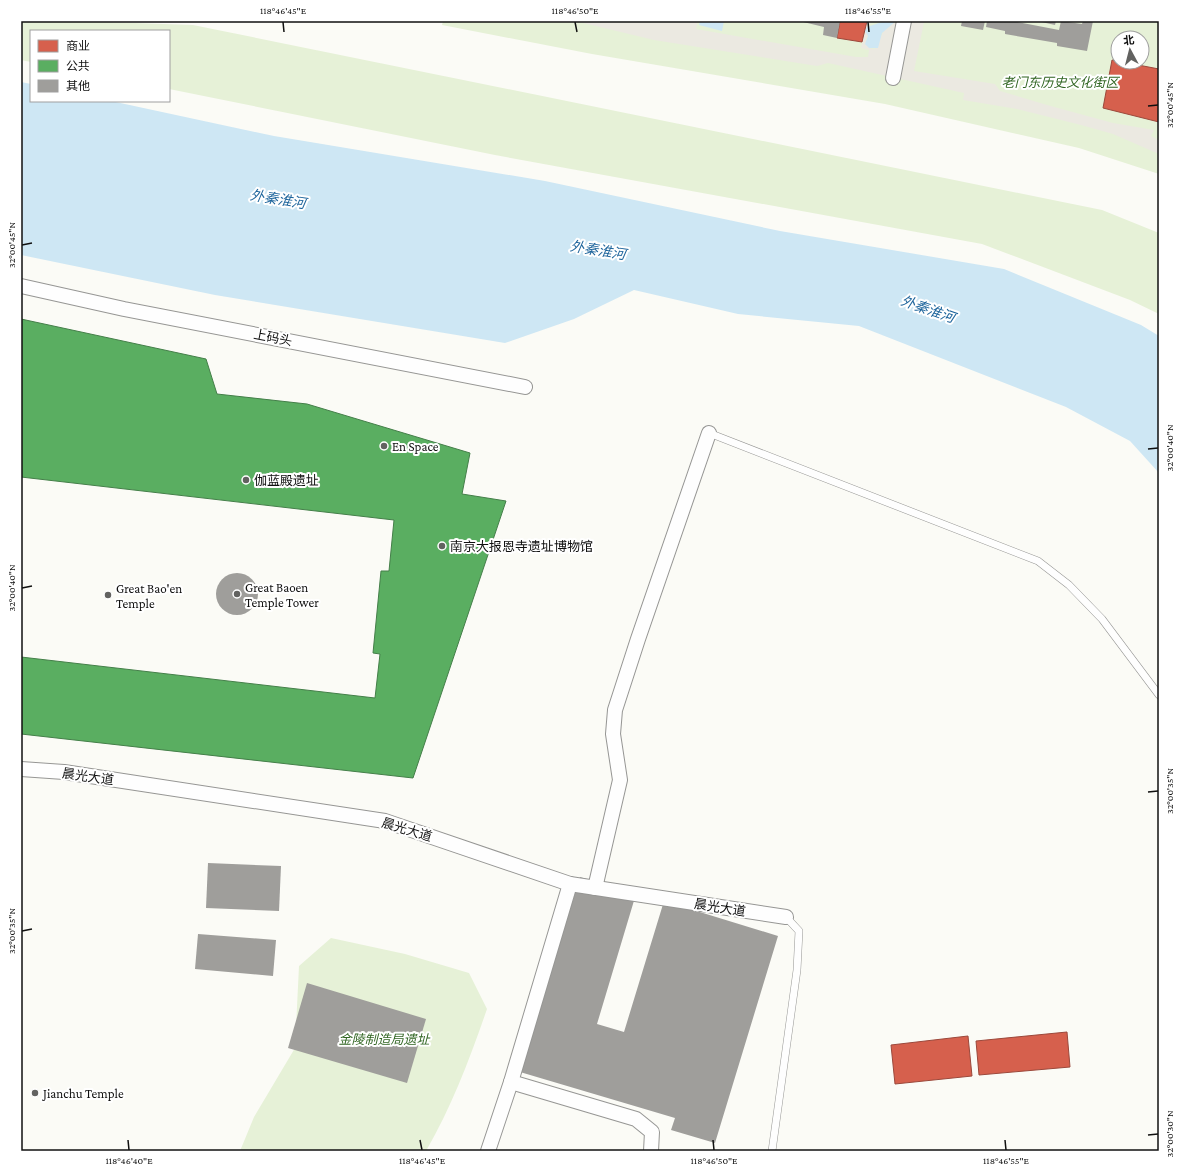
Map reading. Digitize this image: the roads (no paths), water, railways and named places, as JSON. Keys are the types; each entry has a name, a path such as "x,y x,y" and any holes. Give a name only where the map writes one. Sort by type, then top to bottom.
{"street":[{"path":"894,78 904,21"},
{"name":"上码头","path":"21,286 132,310 525,387"},
{"path":"595,888 620,780 613,734 615,710 709,433"},
{"name":"晨光大道","path":"21,769 64,772 385,821 570,884 786,917"},
{"path":"488,1151 511,1082 570,884"},
{"path":"511,1082 636,1119 652,1132 651,1151"}],"lane":[{"path":"709,433 1038,561 1069,584 1102,619 1159,695"},
{"path":"772,1151 798,962 799,931 786,917"}],"water":[{"path":"700,21 724,21 722,31 699,25"},
{"path":"885,21 896,21 882,33 878,48 869,48 865,44 868,36 865,31 867,27"},
{"name":"外秦淮河","path":"21,82 30,84 30,102 116,102 274,136 545,181 780,231 1004,269 1141,325 1159,336 1159,473 1130,441 1066,407 859,326 738,314 634,290 574,319 505,343 215,295 21,255"}],"place":[{"name":"En Space","path":"384,446"},
{"name":"伽蓝殿遗址","path":"246,480"},
{"name":"南京大报恩寺遗址博物馆","path":"442,546"},
{"name":"Great Baoen Temple Tower","path":"237,594"},
{"name":"Great Bao'en Temple","path":"108,595"},
{"name":"Jianchu Temple","path":"35,1093"}],"park label":[{"name":"老门东历史文化街区","path":"1060,82"},
{"name":"金陵制造局遗址","path":"384,1039"}]}
